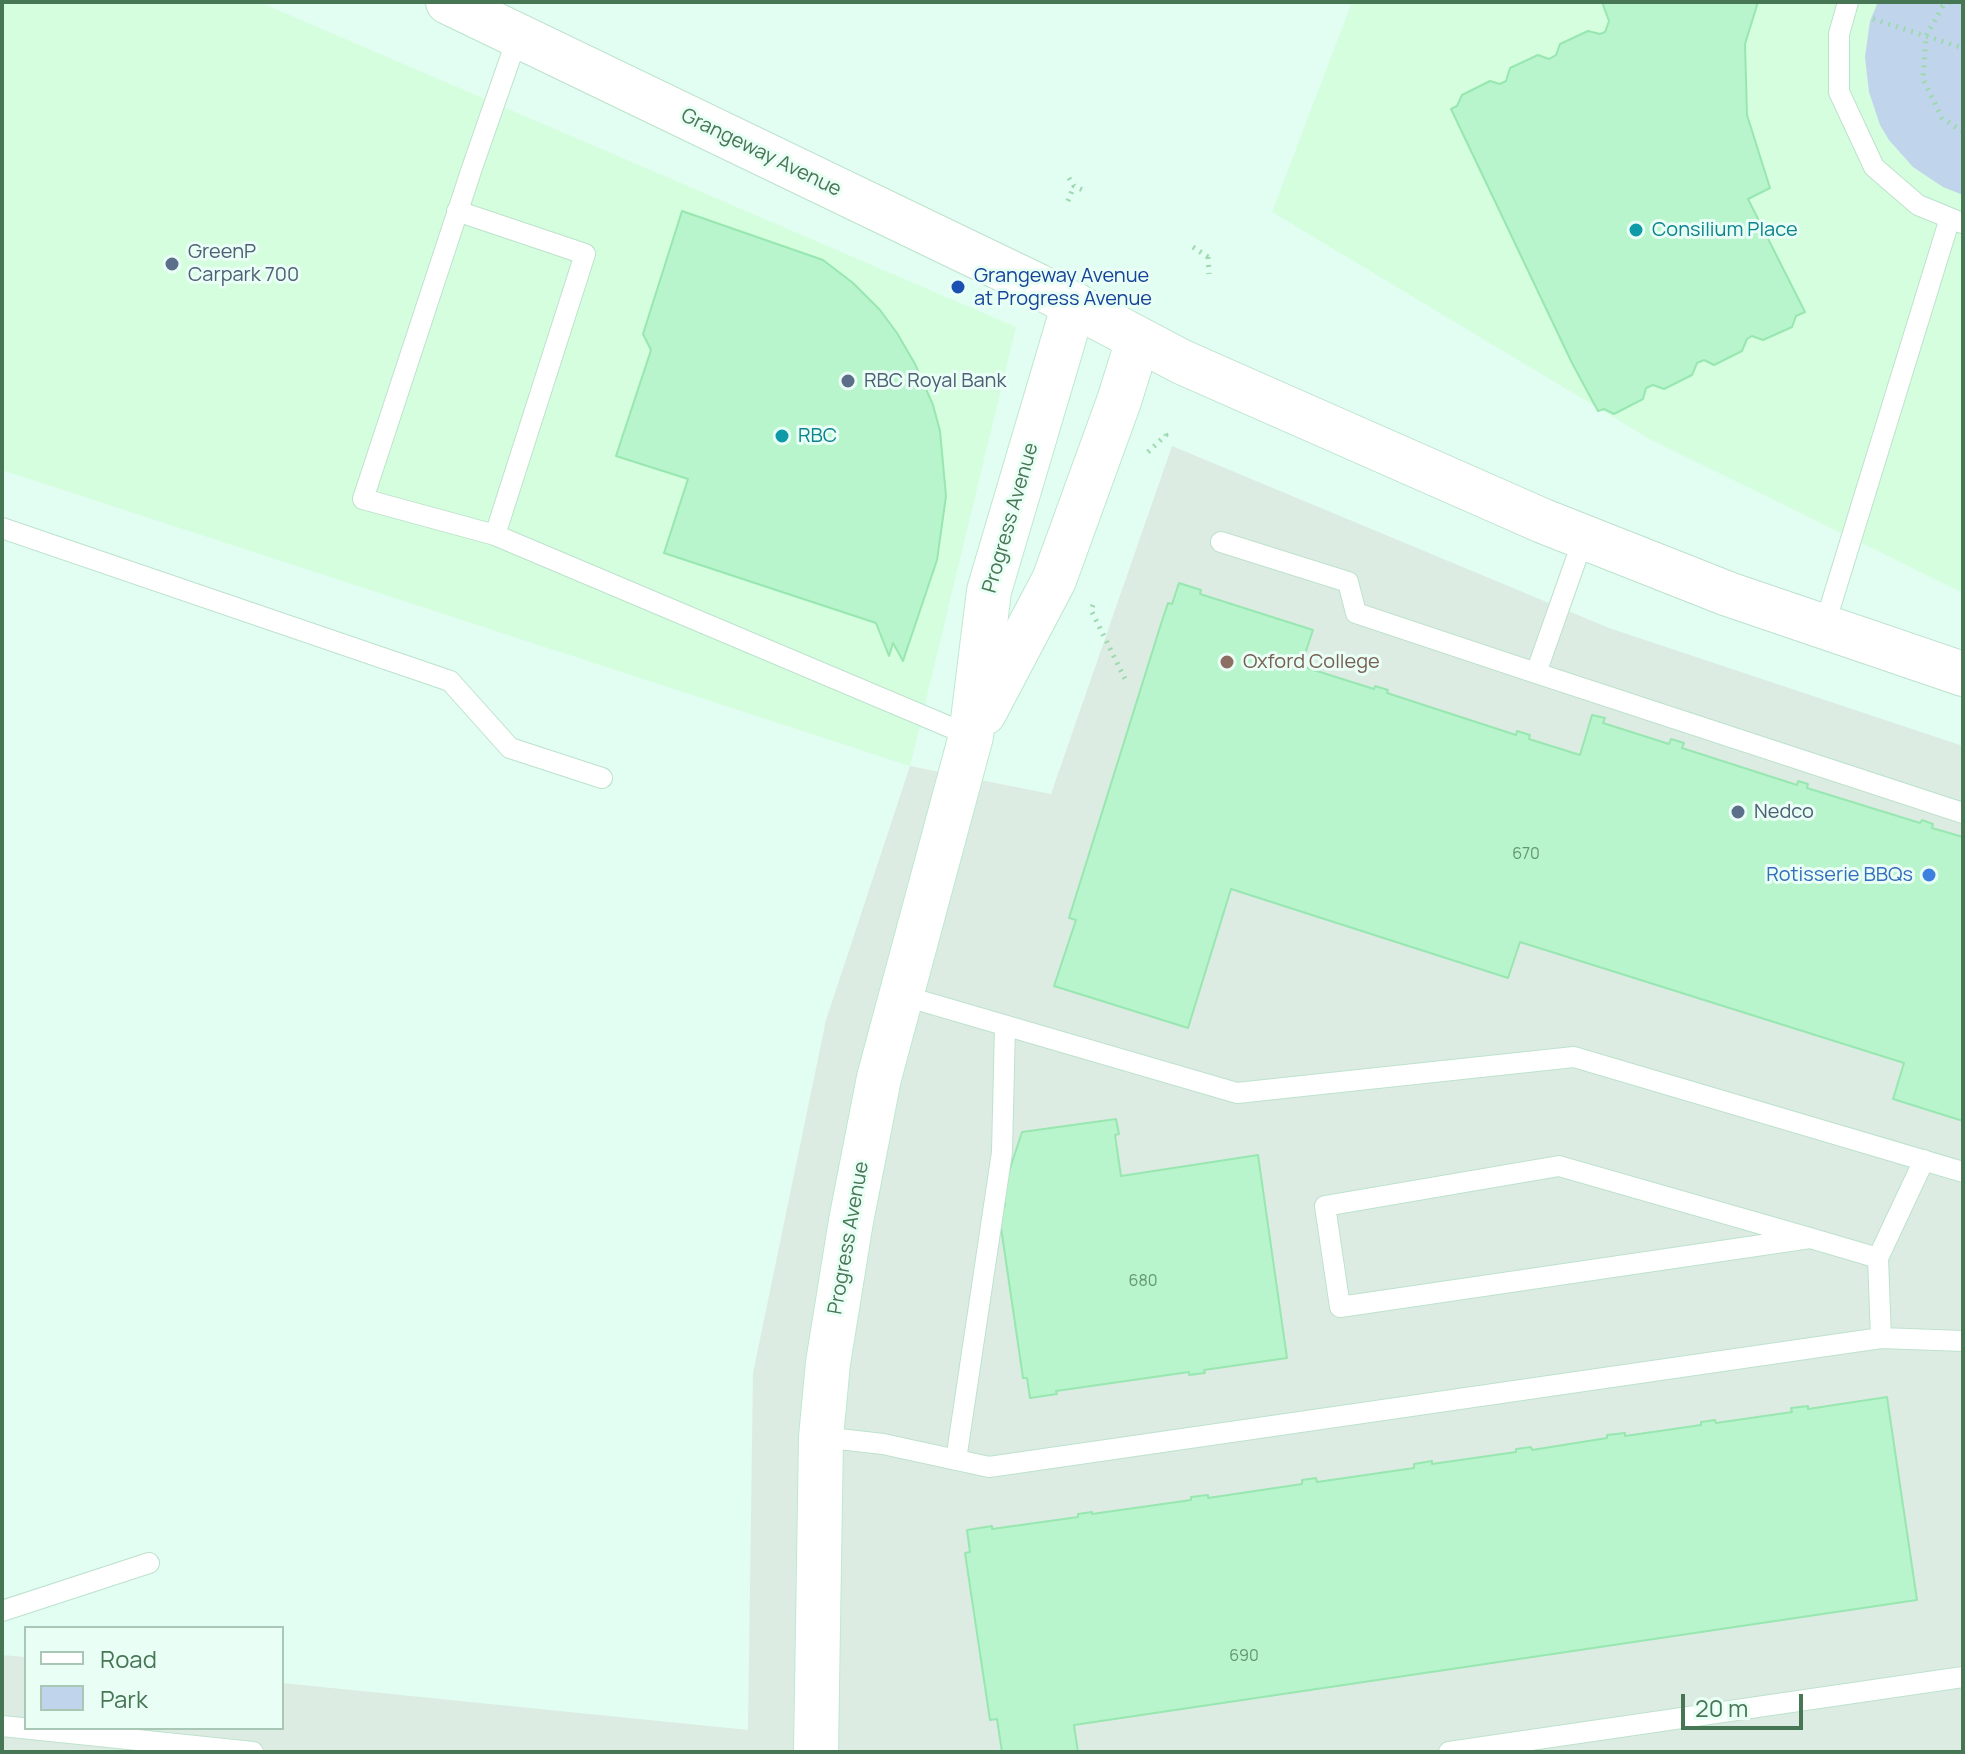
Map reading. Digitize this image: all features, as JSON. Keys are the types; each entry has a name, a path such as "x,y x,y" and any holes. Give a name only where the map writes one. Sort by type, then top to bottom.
{"main road":[{"name":"Grangeway Avenue","path":"448,2 1074,304"},
{"path":"1074,304 1182,362 1584,537 1728,594 1963,674"},
{"name":"Progress Avenue","path":"816,1752 821,1437 828,1363 851,1221 879,1078 971,736 989,591 1074,304"},
{"name":"Progress Avenue","path":"971,736 1054,580 1138,340"}],"lane":[{"path":"1824,627 1957,220 1918,205 1874,167 1839,92 1839,34 1847,6"},
{"path":"518,36 363,499 495,535 971,736"},
{"path":"457,211 585,254 495,535"},
{"path":"2,528 450,681 510,748 602,778"},
{"path":"1536,673 1584,537"},
{"path":"1221,542 1348,582 1356,613 1963,813"},
{"path":"901,995 1237,1093 1574,1057 1963,1172"},
{"path":"956,1460 1002,1152 1005,1026"},
{"path":"1881,1338 1878,1258 1924,1160"},
{"path":"1810,1238 1340,1307 1325,1206 1559,1166 1810,1238 1878,1258"},
{"path":"821,1437 883,1444 989,1467 1881,1338 1963,1341"},
{"path":"2,1611 149,1563"},
{"path":"1449,1752 1963,1677"},
{"path":"2,1726 24,1728"},
{"path":"38,1730 253,1752"}],"path":[{"path":"1950,2 1942,4 1926,36 1923,79 1942,118 1963,132"},
{"path":"1847,6 1963,48"},
{"path":"1069,178 1074,186 1083,190"},
{"path":"1068,201 1074,186"},
{"path":"1193,247 1211,255 1209,274"},
{"path":"1148,452 1166,435 1163,430"},
{"path":"1096,596 1091,610 1127,683"}],"shaded area":[{"path":"2,2 259,2 1016,327 910,766 2,470"},
{"path":"1352,2 1963,2 1963,593 1648,438 1272,212"},
{"path":"1172,446 1609,628 1963,746 1963,1752 2,1752 2,1655 24,1657 24,1730 284,1730 284,1683 748,1730 753,1373 826,1020 910,766 1051,794"}],"green space":[{"path":"1878,2 1963,2 1963,195 1943,187 1913,167 1880,125 1869,92 1865,57 1870,21"}],"building":[{"name":"Consilium Place","path":"1602,2 1758,2 1745,44 1747,115 1770,188 1748,199 1805,312 1796,316 1792,327 1763,340 1752,336 1747,339 1742,351 1714,365 1704,360 1697,363 1692,375 1664,389 1653,385 1646,388 1643,399 1614,414 1604,409 1598,411 1572,363 1451,109 1457,106 1462,95 1490,81 1500,84 1506,81 1510,68 1538,55 1549,59 1556,55 1560,44 1588,31 1605,32 1609,21"},
{"name":"RBC","path":"682,211 823,260 853,283 880,310 915,364 933,405 940,431 946,496 937,560 903,661 893,643 889,656 876,623 664,553 688,479 616,456 651,350 643,334"},
{"path":"1179,583 1201,590 1200,594 1313,630 1301,666 1374,689 1375,686 1388,690 1387,693 1516,735 1517,731 1530,735 1529,739 1580,755 1592,715 1605,718 1603,723 1669,744 1671,739 1684,743 1682,748 1797,785 1798,781 1808,784 1807,788 1920,823 1922,820 1933,824 1932,828 1963,837 1963,1121 1893,1099 1904,1063 1520,942 1508,978 1231,889 1188,1028 1054,986 1076,920 1069,918 1160,627"},
{"path":"1116,1119 1121,1176 1258,1155 1287,1358 1204,1370 1205,1373 1189,1375 1189,1372 1056,1391 1057,1394 1030,1398 1027,1378 1023,1378 998,1207 1005,1206 1003,1190 1022,1132"},
{"path":"1887,1397 1917,1600 1074,1725 1078,1752 1002,1752 997,1719 990,1720 965,1553 970,1552 967,1530 1078,1517 1078,1514 1191,1500 1191,1497 1208,1495 1208,1498 1302,1484 1302,1480 1316,1478 1317,1482 1414,1468 1414,1464 1432,1461 1432,1464 1531,1447 1532,1450 1607,1438 1607,1435 1625,1433 1625,1436 1701,1425 1701,1422 1715,1420 1716,1423 1792,1412 1791,1408 1808,1406 1808,1409"}],"place":[{"name":"Consilium Place","path":"1636,230"},
{"name":"GreenP Carpark 700","path":"172,264"},
{"name":"Grangeway Avenue at Progress Avenue","path":"958,287"},
{"name":"RBC Royal Bank","path":"848,381"},
{"name":"RBC","path":"782,436"},
{"name":"Oxford College","path":"1227,662"},
{"name":"Nedco","path":"1738,812"},
{"name":"Rotisserie BBQs","path":"1929,875"}]}
